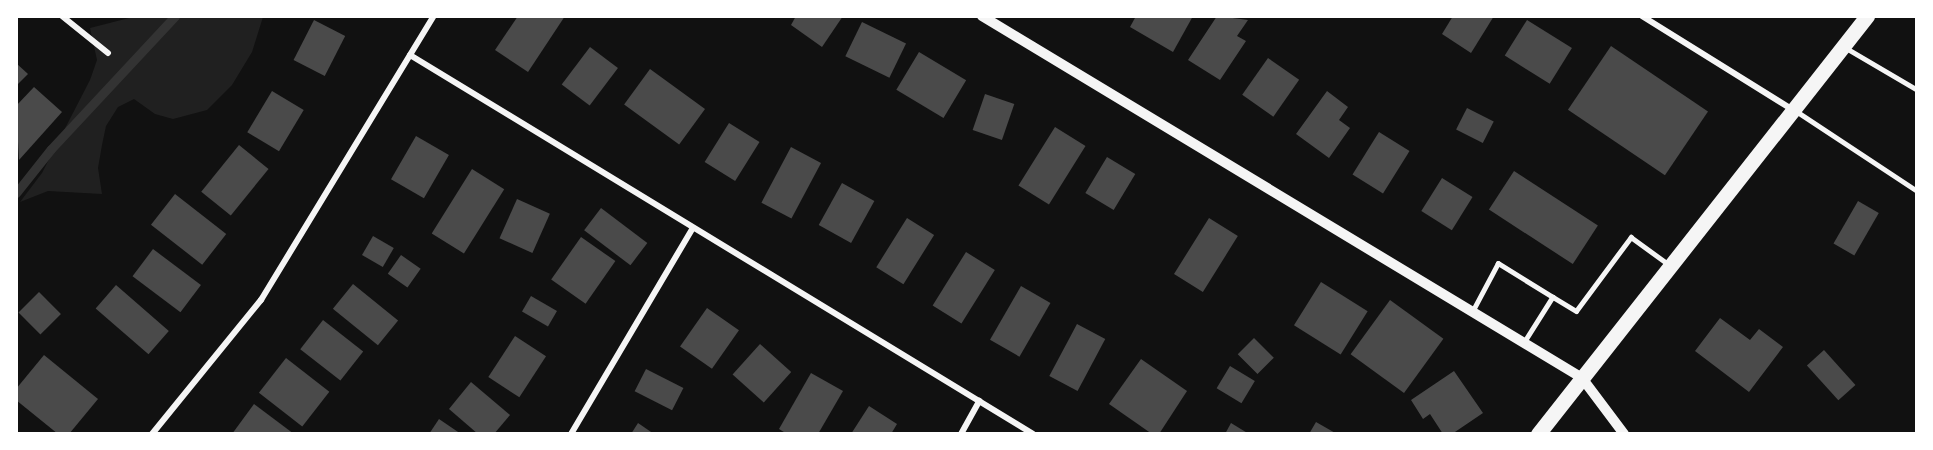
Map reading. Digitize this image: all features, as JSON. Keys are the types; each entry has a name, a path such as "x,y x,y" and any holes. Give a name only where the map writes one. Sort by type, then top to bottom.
{"main road":[{"path":"1538,434 1867,16"}],"street":[{"path":"62,16 108,53"},
{"path":"152,434 261,300 434,16"},
{"path":"982,16 1582,378 1624,434"},
{"path":"1642,16 1794,110"},
{"path":"410,55 1033,434"},
{"path":"571,434 693,228"},
{"path":"960,434 979,401"}],"lane":[{"path":"1844,46 1917,89"},
{"path":"1794,110 1917,190"},
{"path":"1472,312 1498,263 1576,311 1631,237 1671,266"},
{"path":"1524,343 1553,297"}],"shaded area":[{"path":"133,17 263,17 252,52 232,85 207,110 173,119 155,114 134,99 118,107 106,126 102,145 98,168 102,194 48,191 20,202 42,173 90,80 97,60 90,28"}],"building":[{"path":"518,16 565,16 528,72 495,50"},
{"path":"796,16 843,16 822,47 791,25"},
{"path":"1136,16 1193,16 1173,52 1130,27"},
{"path":"1217,16 1248,20 1237,36 1246,41 1220,80 1188,60"},
{"path":"1453,16 1494,16 1471,53 1442,34"},
{"path":"314,20 345,36 325,76 294,60"},
{"path":"1527,20 1572,48 1550,84 1505,56"},
{"path":"862,22 906,43 889,78 845,56"},
{"path":"1611,46 1708,111 1665,175 1568,110"},
{"path":"590,47 618,68 590,106 562,85"},
{"path":"919,52 966,80 943,118 896,90"},
{"path":"1268,58 1299,80 1273,117 1242,95"},
{"path":"16,63 28,74 16,86"},
{"path":"650,69 705,109 679,145 624,105"},
{"path":"34,87 62,112 19,160 16,106"},
{"path":"272,91 304,110 279,151 247,132"},
{"path":"1327,91 1348,107 1339,120 1350,128 1329,158 1296,134"},
{"path":"985,94 1014,104 1002,140 973,130"},
{"path":"1467,108 1494,122 1483,143 1456,129"},
{"path":"729,123 760,142 735,181 705,162"},
{"path":"1055,127 1086,146 1049,205 1018,186"},
{"path":"1379,132 1410,151 1383,193 1353,174"},
{"path":"416,136 449,155 424,198 391,179"},
{"path":"239,145 269,169 231,216 201,192"},
{"path":"791,147 821,163 791,219 761,203"},
{"path":"1107,157 1135,174 1114,210 1085,193"},
{"path":"472,169 504,189 464,254 432,233"},
{"path":"1514,171 1598,225 1573,264 1489,210"},
{"path":"1442,178 1473,197 1452,230 1421,211"},
{"path":"842,183 874,201 851,243 819,225"},
{"path":"175,194 226,234 202,265 151,225"},
{"path":"517,199 550,214 532,253 500,238"},
{"path":"1858,201 1879,213 1854,255 1834,243"},
{"path":"601,208 647,243 630,265 584,230"},
{"path":"907,218 934,235 903,284 876,267"},
{"path":"1209,218 1238,236 1203,292 1174,274"},
{"path":"373,236 394,248 383,267 362,255"},
{"path":"581,237 615,261 586,304 551,280"},
{"path":"153,249 201,285 180,312 133,276"},
{"path":"966,252 995,270 961,323 933,305"},
{"path":"401,255 421,269 407,288 388,274"},
{"path":"1321,282 1368,311 1341,354 1294,325"},
{"path":"353,284 398,321 378,345 333,309"},
{"path":"116,285 169,331 148,354 96,308"},
{"path":"1021,286 1050,303 1019,357 990,340"},
{"path":"39,292 61,314 40,334 18,313"},
{"path":"531,296 557,311 548,327 522,312"},
{"path":"1390,300 1443,339 1404,393 1351,354"},
{"path":"707,308 739,330 712,369 680,347"},
{"path":"1720,318 1750,340 1759,329 1783,347 1749,392 1695,351"},
{"path":"323,320 363,351 340,381 300,349"},
{"path":"1077,324 1105,339 1078,391 1049,376"},
{"path":"515,336 546,356 519,397 488,377"},
{"path":"1254,338 1274,358 1258,374 1238,354"},
{"path":"760,344 791,372 764,403 733,374"},
{"path":"1824,350 1855,385 1838,400 1807,365"},
{"path":"44,355 98,399 69,434 58,434 16,400 16,389"},
{"path":"286,358 329,392 302,427 259,393"},
{"path":"1141,359 1187,391 1159,434 1152,434 1109,404"},
{"path":"1230,366 1255,381 1241,403 1217,388"},
{"path":"646,369 683,388 672,410 635,391"},
{"path":"1454,371 1483,413 1452,434 1443,434 1430,414 1423,419 1411,400"},
{"path":"811,373 843,391 818,434 787,434 779,429"},
{"path":"471,382 510,415 494,434 478,434 449,409"},
{"path":"254,404 294,434 232,434"},
{"path":"869,406 897,424 891,434 851,434"},
{"path":"439,419 461,434 429,434"},
{"path":"1316,422 1337,434 1309,434"},
{"path":"638,423 654,434 631,434"},
{"path":"1231,423 1249,434 1225,434"}],"waterway":[{"path":"16,193 51,149 175,16"}]}
